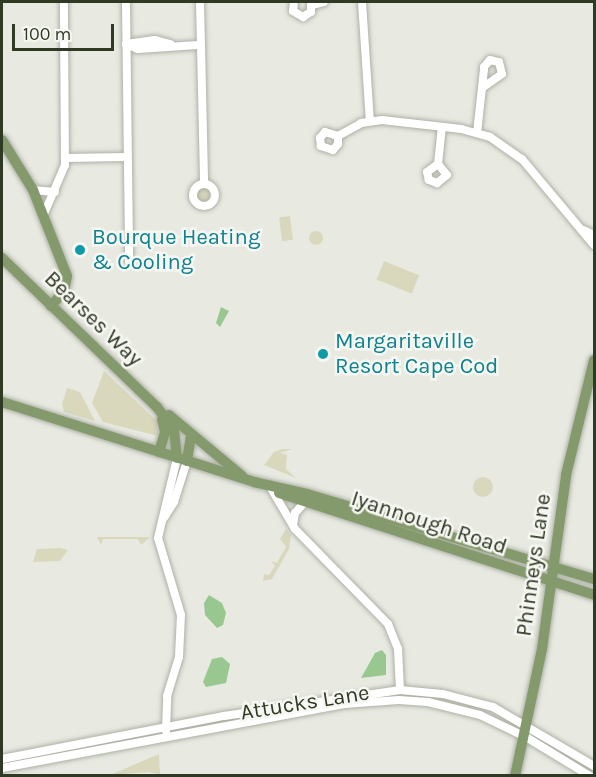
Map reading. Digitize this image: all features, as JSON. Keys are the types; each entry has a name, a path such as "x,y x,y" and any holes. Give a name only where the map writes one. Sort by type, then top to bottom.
{"main road":[{"path":"2,140 33,190 67,276 64,291 51,306"},
{"name":"Bearses Way","path":"2,258 157,407 191,436 182,460"},
{"name":"Phinneys Lane","path":"515,776 529,725 566,475 594,360"},
{"name":"Iyannough Road","path":"2,402 251,481 307,494 594,579"},
{"path":"157,407 165,429 159,452"},
{"name":"Bearses Way","path":"157,407 174,430 182,460"},
{"path":"191,436 251,481"},
{"name":"Iyannough Road","path":"251,481 304,503 594,595"}],"street":[{"path":"44,214 55,192 66,158 64,2"},
{"path":"126,2 129,262"},
{"path":"200,2 198,45 204,183"},
{"path":"294,2 293,11 301,17 310,14 312,3 324,2"},
{"path":"362,2 370,121"},
{"path":"126,44 155,40 173,45 198,45"},
{"path":"477,133 482,88"},
{"path":"338,136 370,121 442,127 477,133 501,143 522,159 594,245"},
{"path":"438,164 442,127"},
{"path":"66,158 126,157"},
{"path":"33,190 55,192"},
{"path":"583,230 594,235"},
{"name":"Bearses Way","path":"166,731 167,696 179,657 181,621 178,594 159,547 162,521 174,502 182,460"},
{"path":"272,490 293,526 384,617 398,649 400,690"},
{"path":"293,526 294,513 304,503"},
{"name":"Attucks Lane","path":"2,768 166,731 365,692 400,690 471,700 529,725 594,766"},
{"name":"Attucks Lane","path":"2,759 358,702 399,700 468,711 526,737 590,776"}],"shaded area":[{"path":"200,188 206,188 210,195 206,202 200,202 196,198 196,192"},
{"path":"290,216 293,240 282,241 279,217"},
{"path":"313,231 319,231 323,238 319,245 313,245 309,241 309,235"},
{"path":"384,261 419,275 412,294 377,280"},
{"path":"221,307 229,311 220,327 216,323"},
{"path":"104,371 157,421 158,436 103,422 92,403"},
{"path":"67,388 80,392 95,421 64,412 62,404"},
{"path":"292,449 280,453 287,455 286,469 296,478 264,465 274,452"},
{"path":"483,477 490,480 493,487 490,494 483,497 476,494 473,487 476,480"},
{"path":"286,529 291,535 289,549 272,579 263,581 264,574 269,575 275,566 271,561 277,563 286,547 280,539"},
{"path":"97,537 149,538 141,545 138,539 103,539 101,545"},
{"path":"37,549 68,550 60,561 33,562"},
{"path":"209,595 222,603 226,613 223,625 217,628 205,615 204,603"},
{"path":"382,650 386,655 386,675 361,678 375,653"},
{"path":"222,657 230,664 226,683 206,687 203,682 212,659"},
{"path":"159,754 160,775 149,772 110,775"}],"place":[{"name":"Bourque Heating & Cooling","path":"80,250"},
{"name":"Margaritaville Resort Cape Cod","path":"323,354"}]}
